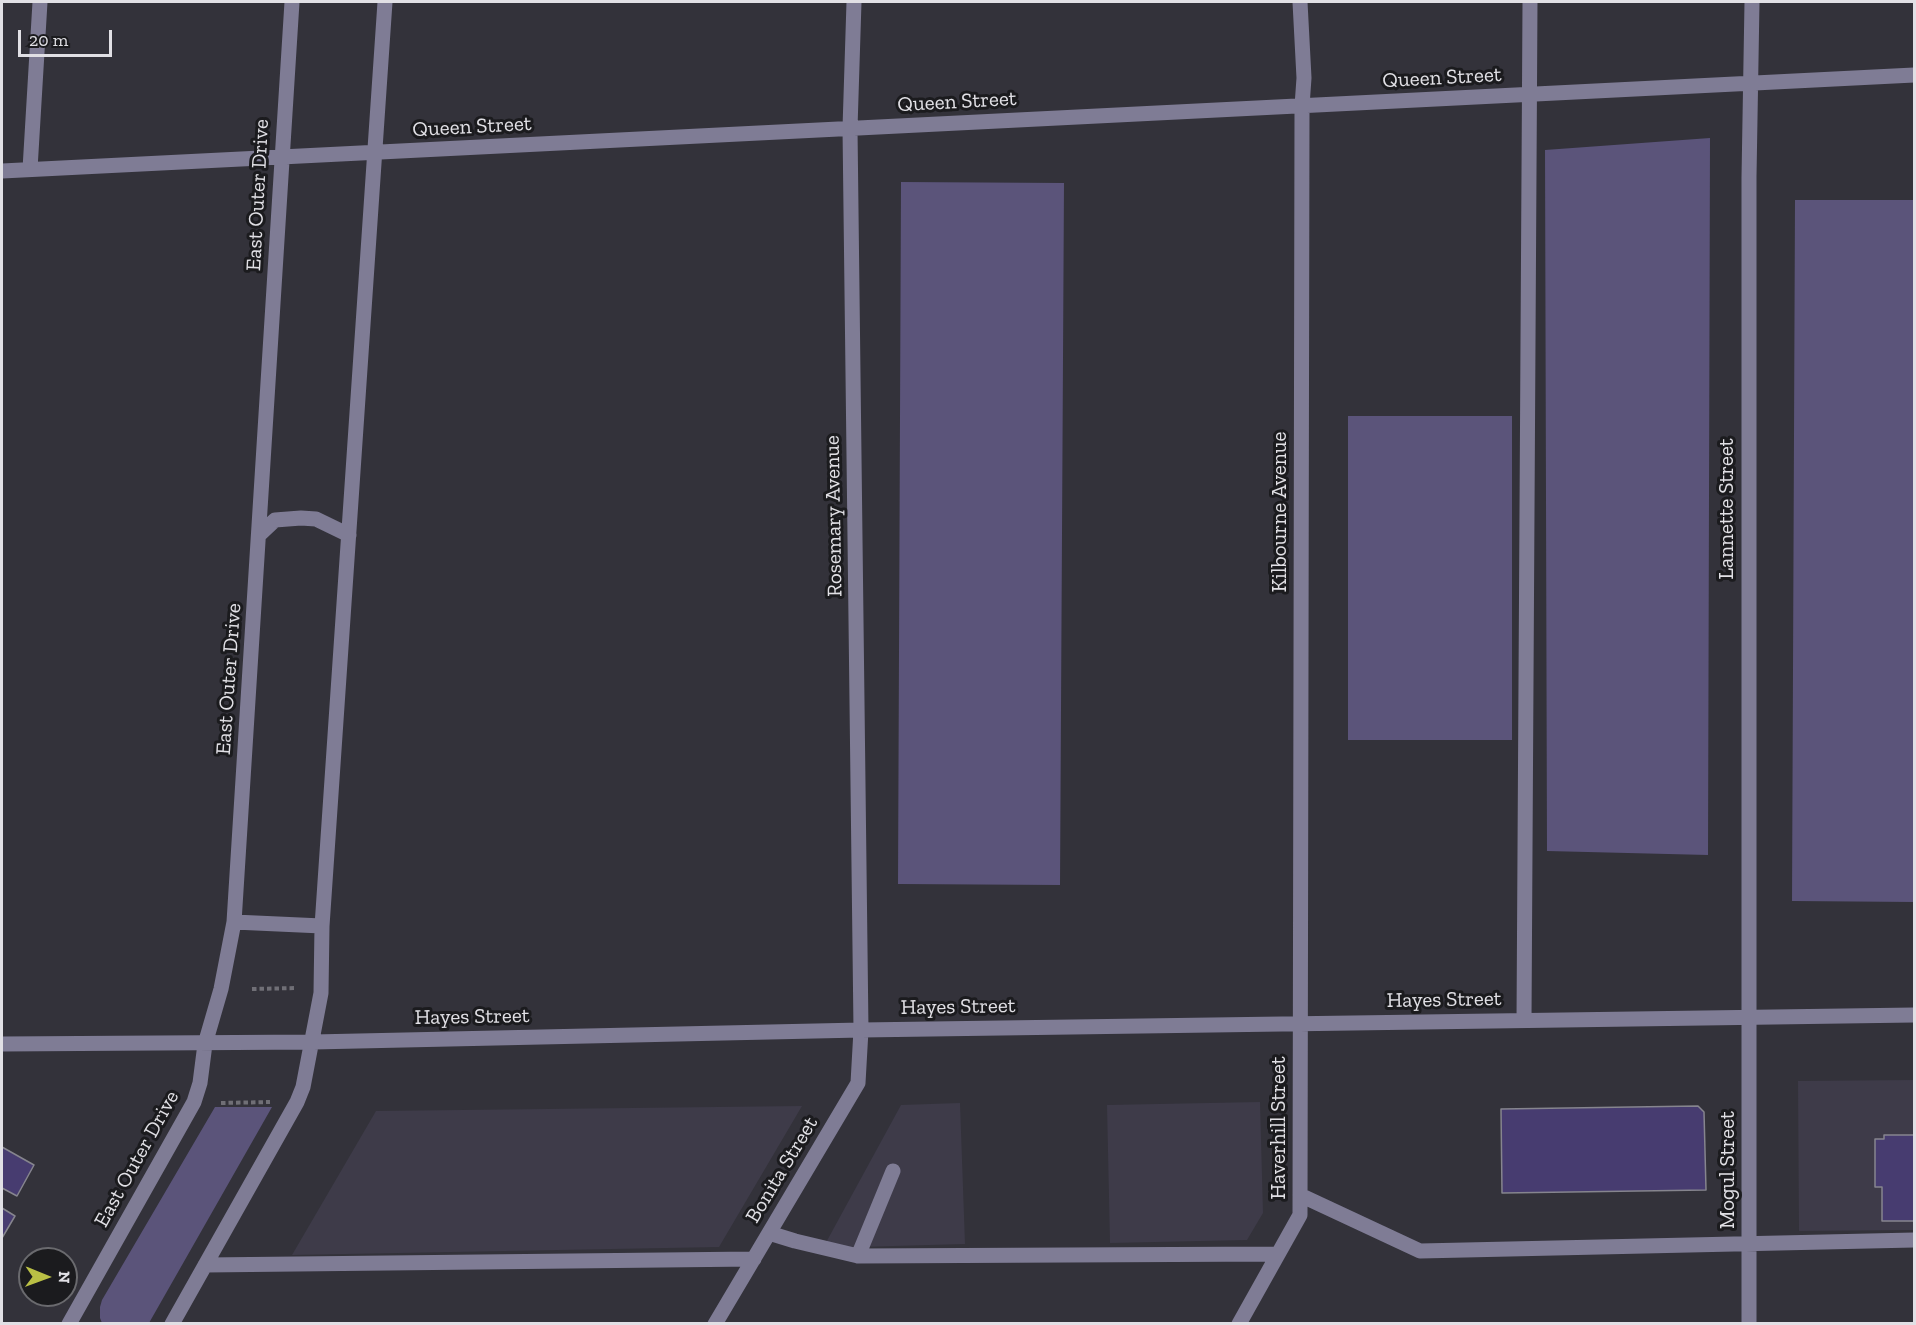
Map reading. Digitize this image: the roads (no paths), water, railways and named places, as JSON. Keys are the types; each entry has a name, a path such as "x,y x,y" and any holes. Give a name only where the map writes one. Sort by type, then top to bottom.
{"street":[{"path":"30,169 40,2"},
{"name":"East Outer Drive","path":"69,1323 194,1102 200,1083 205,1044 221,989 234,922 292,2"},
{"path":"172,1323 297,1102 303,1087 313,1042 321,993 322,926 385,2"},
{"name":"Rosemary Avenue","path":"854,2 850,128 861,1030"},
{"name":"Kilbourne Avenue","path":"1299,1023 1302,106 1304,78 1300,2"},
{"path":"1524,1020 1530,2"},
{"name":"Lannette Street","path":"1748,1017 1752,2"},
{"name":"Queen Street","path":"2,171 1914,75"},
{"path":"259,534 275,519 301,518 316,519 349,535"},
{"path":"234,922 322,926"},
{"name":"Hayes Street","path":"2,1044 205,1044 861,1030 1914,1015"},
{"name":"Mogul Street","path":"1748,1017 1749,1323"},
{"name":"Haverhill Street","path":"1239,1323 1300,1215 1299,1023"},
{"name":"Bonita Street","path":"715,1323 858,1083 861,1030"},
{"path":"858,1256 893,1171"},
{"path":"1300,1195 1420,1251 1914,1240"},
{"path":"769,1233 858,1256 1278,1254"},
{"path":"206,1265 754,1258"}]}
